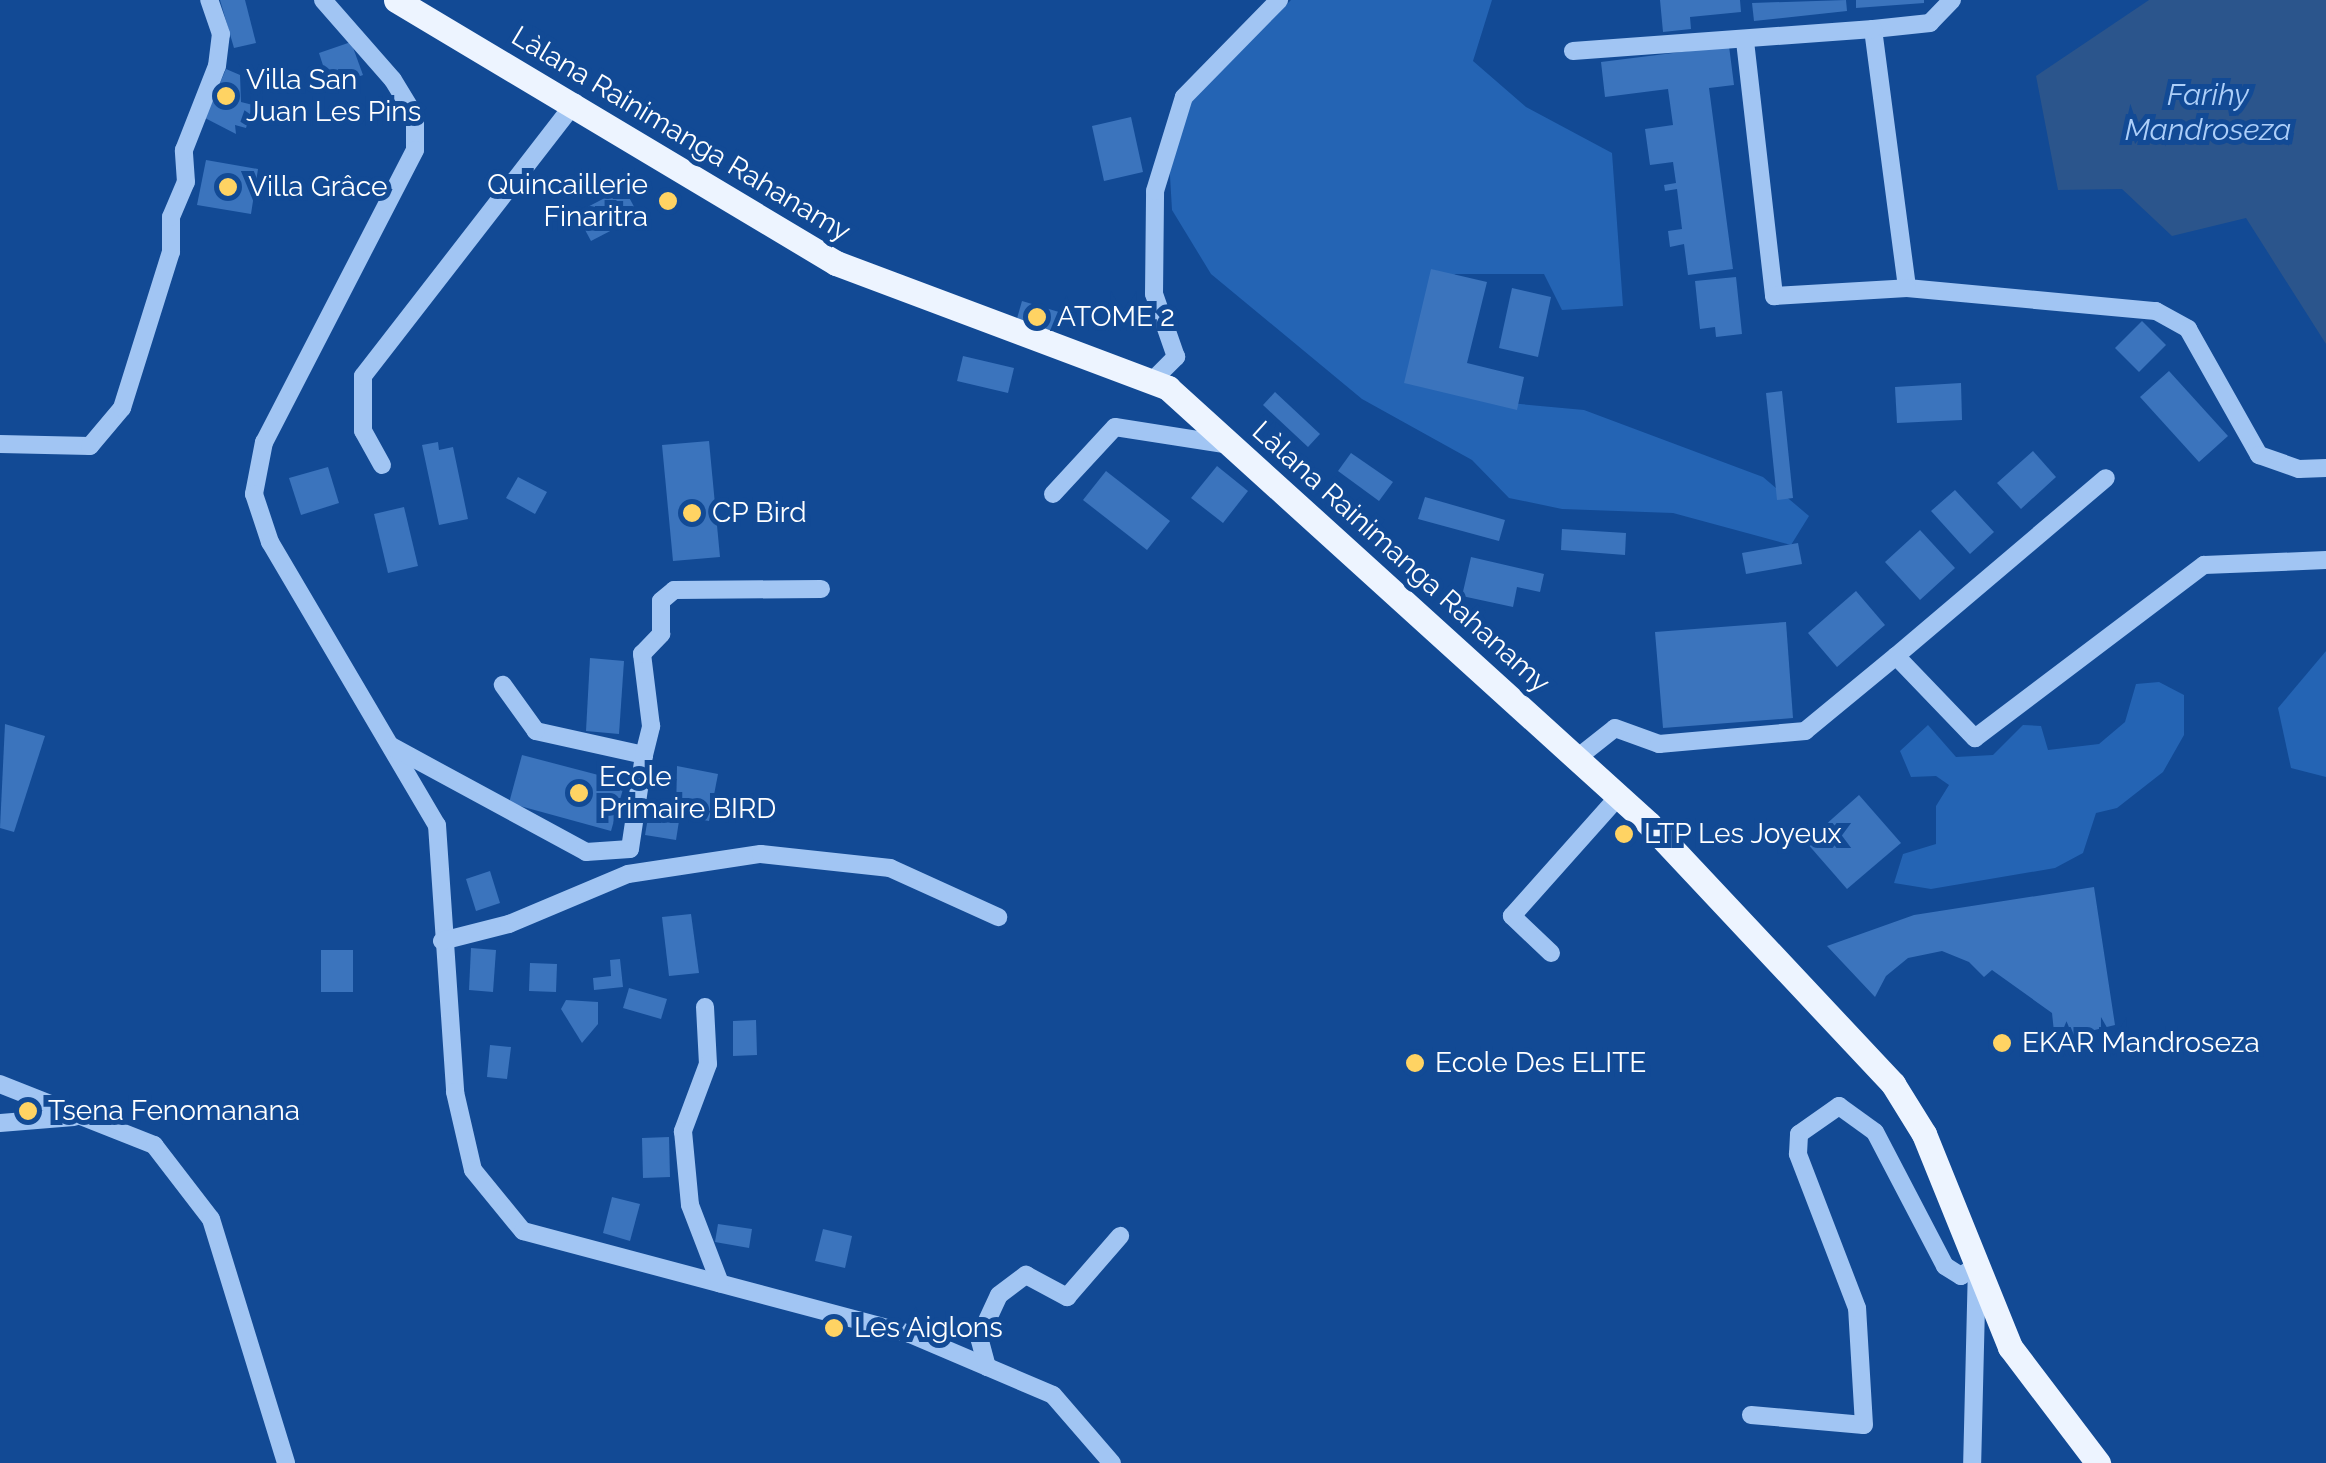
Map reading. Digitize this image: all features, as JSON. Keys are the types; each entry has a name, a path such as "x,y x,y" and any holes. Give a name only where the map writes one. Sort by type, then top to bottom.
{"main road":[{"name":"Làlana Rainimanga Rahanamy","path":"396,0 576,103 836,263 1153,380 1306,510 1619,796 1893,1084 1924,1134 2010,1347 2098,1463"}],"street":[{"path":"0,444 90,446 122,408 172,252 171,217 186,182 184,150 216,66 221,34 209,0"},
{"path":"323,0 394,80 414,116 414,150 264,442 254,494 270,542 437,825 455,1092 472,1170 523,1231 910,1334 1053,1394 1112,1463"},
{"path":"1153,380 1176,358 1154,294 1155,192 1184,98 1279,0"},
{"path":"1573,51 1745,41 1930,23 1952,0"},
{"path":"1873,29 1907,288"},
{"path":"1745,41 1774,296 1907,288 2156,311 2188,329 2260,455 2299,469 2326,468"},
{"path":"382,465 363,432 363,376 576,103"},
{"path":"1052,494 1115,426 1218,440 1306,510"},
{"path":"1577,758 1615,728 1660,744 1805,731 2106,478"},
{"path":"1896,656 1975,738 2204,566 2326,560"},
{"path":"391,746 586,852 630,848 651,726 642,654 661,634 661,600 674,590 821,589"},
{"path":"503,685 536,732 644,755"},
{"path":"1551,953 1512,916 1619,796"},
{"path":"442,941 509,924 628,874 762,854 890,868 998,918"},
{"path":"705,1007 708,1064 683,1132 690,1206 720,1282"},
{"path":"0,1084 154,1145 211,1219 286,1463"},
{"path":"1751,1414 1864,1426 1857,1308 1798,1154 1799,1134 1839,1106 1875,1132 1944,1266 1961,1276 1977,1266"},
{"path":"0,1123 82,1117"},
{"path":"988,1367 979,1338 1000,1295 1026,1275 1066,1297 1120,1236"},
{"path":"1972,1463 1977,1266"}],"shaded area":[{"path":"1291,0 1492,0 1473,61 1526,107 1612,153 1623,306 1562,310 1544,274 1455,274 1430,317 1498,402 1584,410 1763,477 1809,516 1791,545 1673,513 1562,509 1509,498 1472,460 1362,399 1211,274 1172,210 1168,142 1184,109"},
{"path":"2326,651 2326,777 2291,768 2278,708"},
{"path":"2159,682 2184,695 2184,735 2163,772 2117,808 2096,813 2083,853 2055,868 1931,889 1894,883 1903,854 1936,844 1936,806 1949,785 1936,776 1911,777 1900,751 1928,725 1956,757 1993,755 2023,725 2041,726 2048,750 2099,744 2125,722 2136,684"}],"water":[{"name":"Farihy Mandroseza","path":"2149,0 2326,0 2326,344 2246,218 2172,236 2122,189 2058,190 2036,76"}],"building":[{"path":"220,0 245,0 256,43 234,48"},
{"path":"1660,0 1740,0 1741,12 1690,17 1691,29 1663,32"},
{"path":"1846,0 1847,11 1754,21 1752,3"},
{"path":"1856,0 1924,0 1924,3 1856,8"},
{"path":"351,42 363,75 330,87 319,53"},
{"path":"1729,46 1734,85 1709,88 1733,269 1688,275 1684,244 1670,247 1668,231 1682,229 1677,189 1665,191 1664,185 1676,183 1673,162 1650,165 1645,129 1673,125 1668,89 1605,97 1601,62"},
{"name":"Villa San Juan Les Pins","path":"226,69 240,75 241,102 253,105 246,128 235,125 236,134 205,118"},
{"path":"1131,117 1143,172 1104,181 1092,126"},
{"name":"Villa Grâce","path":"206,160 258,169 251,214 197,205"},
{"path":"624,188 639,216 591,241 576,213"},
{"path":"1431,269 1487,282 1467,363 1524,377 1517,410 1404,383"},
{"path":"1736,277 1742,334 1716,337 1715,327 1700,329 1695,281"},
{"path":"1512,288 1551,297 1538,357 1499,348"},
{"name":"ATOME 2","path":"1022,301 1059,312 1053,334 1016,322"},
{"path":"2142,321 2166,345 2139,372 2115,348"},
{"path":"963,356 1014,368 1008,393 957,381"},
{"path":"2169,371 2228,436 2199,462 2140,397"},
{"path":"1961,383 1962,420 1897,423 1895,387"},
{"path":"1782,391 1793,498 1777,500 1766,393"},
{"path":"1275,392 1320,434 1308,447 1263,405"},
{"path":"709,441 720,557 673,561 662,445"},
{"path":"438,442 439,450 453,447 468,519 439,525 422,445"},
{"path":"2033,451 2056,477 2021,509 1997,483"},
{"path":"1351,453 1393,482 1379,501 1338,471"},
{"path":"1217,466 1248,491 1223,523 1191,498"},
{"path":"328,467 339,503 301,515 289,478"},
{"path":"1106,471 1170,521 1147,550 1083,500"},
{"path":"518,477 547,492 535,514 506,498"},
{"path":"1955,490 1994,532 1970,554 1931,511"},
{"path":"1425,497 1505,520 1499,541 1418,519"},
{"path":"404,507 418,566 388,573 374,514"},
{"path":"1562,529 1626,533 1625,555 1561,550"},
{"path":"1920,530 1955,568 1920,600 1885,562"},
{"path":"1798,543 1802,564 1746,574 1742,553"},
{"path":"1471,557 1544,574 1540,592 1517,587 1513,607 1462,596"},
{"path":"1856,591 1885,625 1837,667 1808,633"},
{"path":"1786,622 1793,718 1663,728 1655,632"},
{"path":"590,658 624,661 619,734 586,731"},
{"path":"5,724 45,736 14,832 0,828"},
{"path":"522,755 625,782 611,831 509,803"},
{"path":"677,766 718,774 709,821 676,815"},
{"path":"1859,795 1901,843 1847,889 1806,842"},
{"path":"650,806 679,821 676,840 645,835"},
{"path":"490,871 500,903 476,911 466,879"},
{"path":"2094,887 2115,1025 2066,1037 2054,1032 2052,1013 1992,970 1984,977 1969,962 1942,951 1908,958 1886,976 1875,997 1827,946 1914,915"},
{"path":"691,914 699,973 669,976 662,917"},
{"path":"471,948 496,950 493,992 469,990"},
{"path":"321,950 353,950 353,992 321,992"},
{"path":"620,959 623,987 594,990 593,978 611,976 610,960"},
{"path":"530,963 557,964 556,992 529,991"},
{"path":"629,988 667,999 661,1019 623,1008"},
{"path":"566,1000 598,1002 598,1024 582,1043 561,1009"},
{"path":"756,1020 757,1055 733,1056 733,1021"},
{"path":"490,1045 511,1047 507,1079 487,1077"},
{"path":"669,1137 670,1177 643,1178 642,1138"},
{"path":"612,1197 640,1204 630,1241 603,1233"},
{"path":"718,1224 752,1229 749,1248 715,1242"},
{"path":"823,1229 852,1236 845,1268 815,1261"}],"place":[{"name":"Villa San Juan Les Pins","path":"226,96"},
{"name":"Villa Grâce","path":"228,187"},
{"name":"Quincaillerie Finaritra","path":"668,201"},
{"name":"ATOME 2","path":"1037,317"},
{"name":"CP Bird","path":"692,513"},
{"name":"Ecole Primaire BIRD","path":"579,793"},
{"name":"LTP Les Joyeux","path":"1624,834"},
{"name":"EKAR Mandroseza","path":"2002,1043"},
{"name":"Ecole Des ELITE","path":"1415,1063"},
{"name":"Tsena Fenomanana","path":"28,1111"},
{"name":"Les Aiglons","path":"834,1328"}]}
